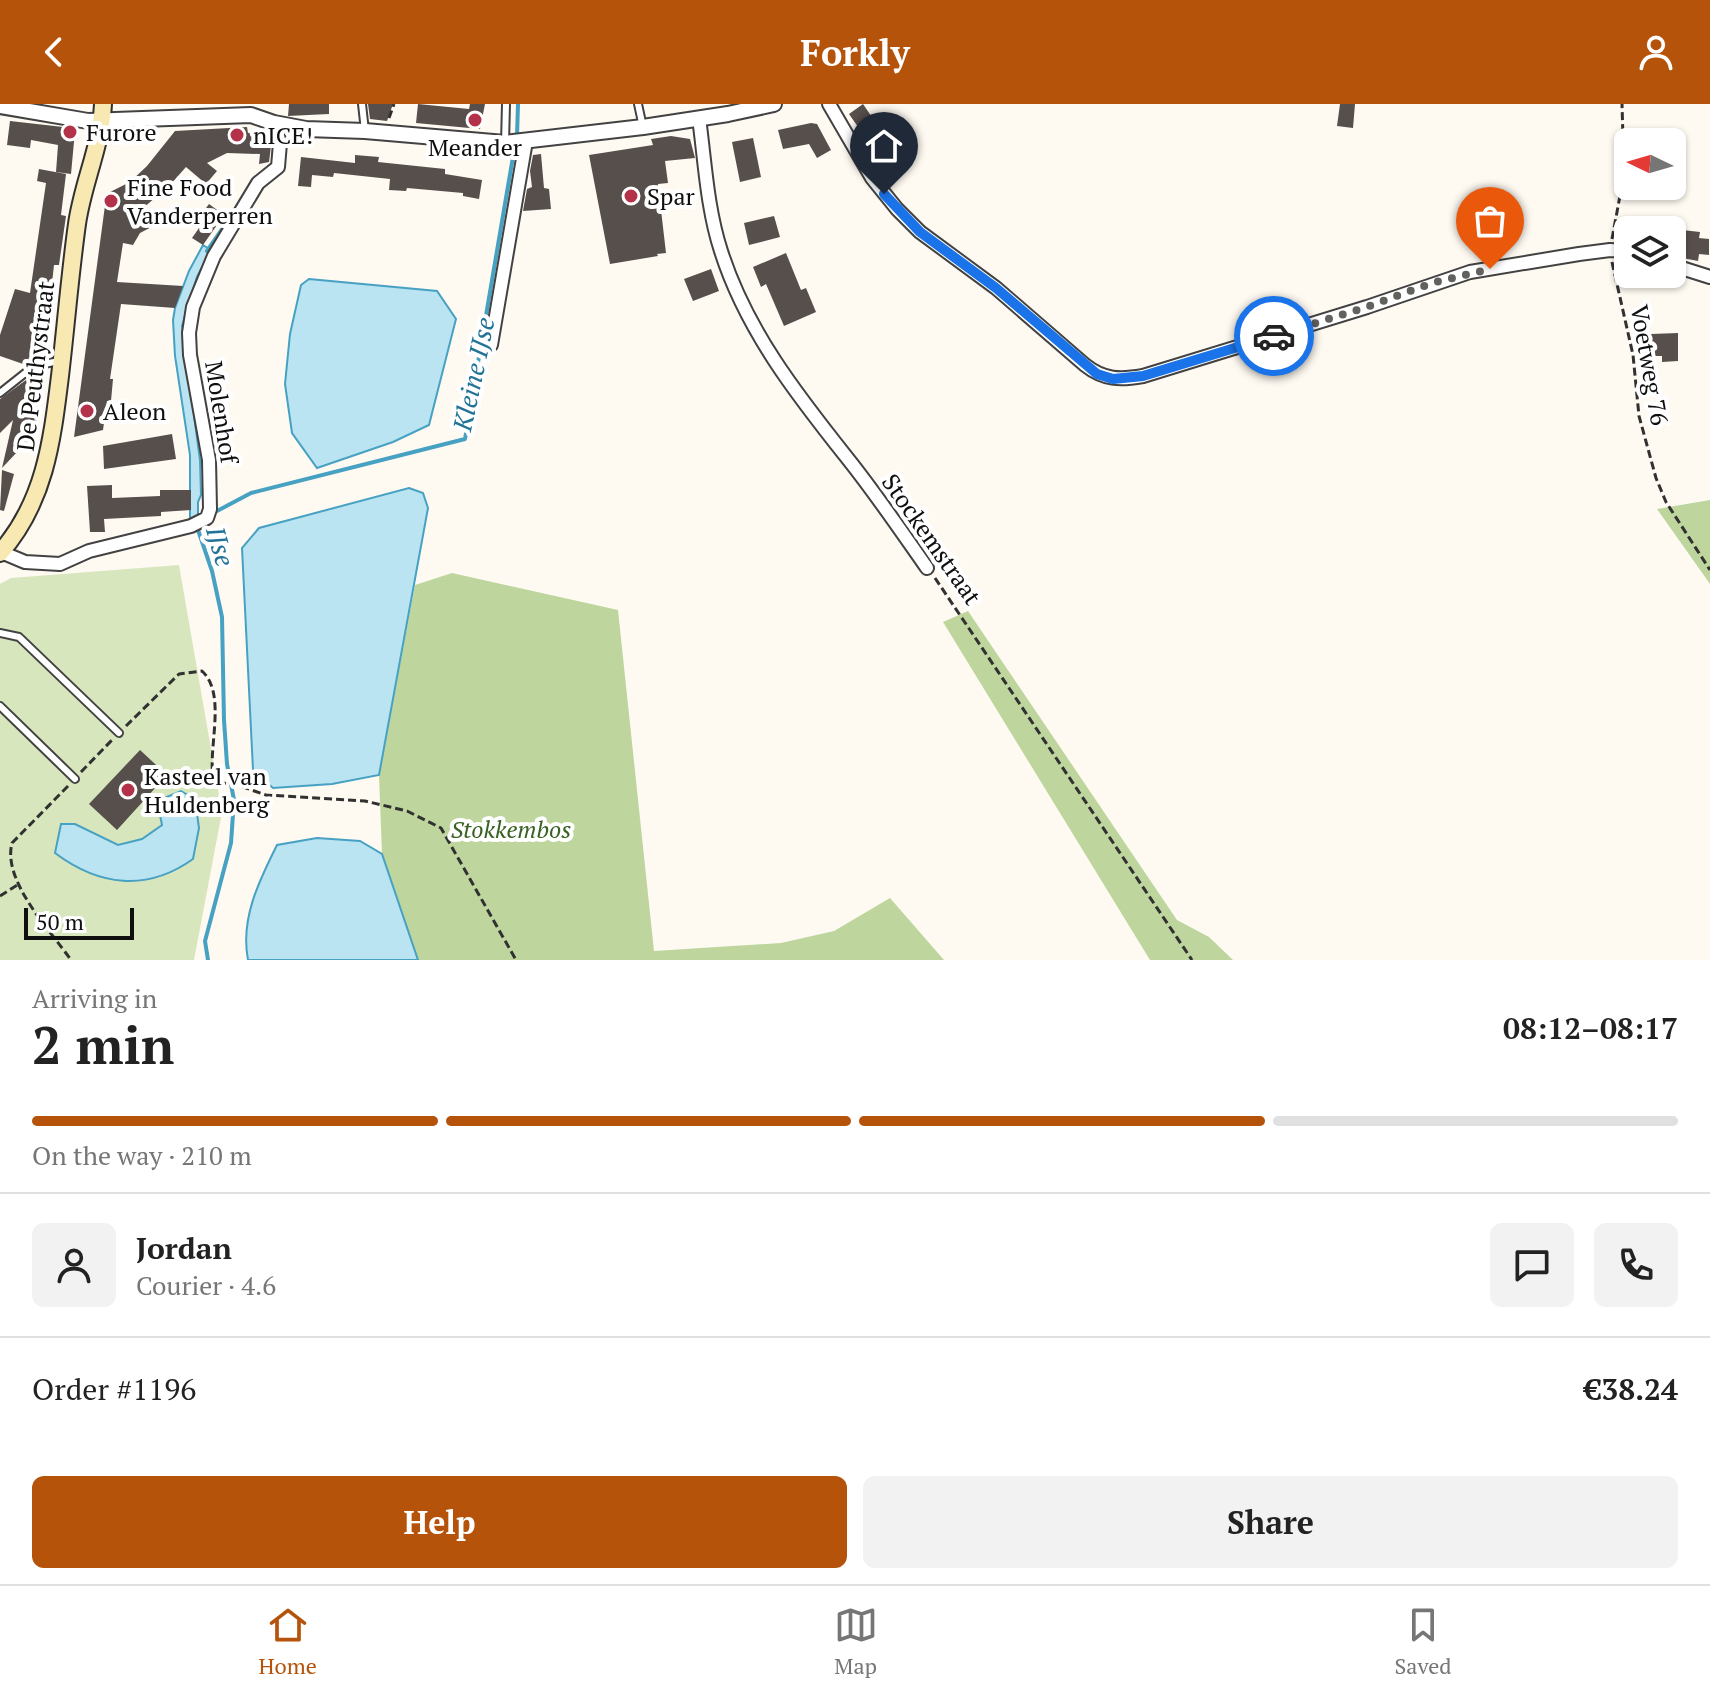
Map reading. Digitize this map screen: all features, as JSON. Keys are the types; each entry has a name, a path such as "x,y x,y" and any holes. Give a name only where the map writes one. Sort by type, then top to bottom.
{"main road":[{"name":"De Peuthystraat","path":"0,552 24,521 43,477 53,431 78,221 98,146 103,112"}],"street":[{"path":"0,106 103,112 223,110 306,129 516,142 643,127 774,104"},
{"path":"829,104 872,178 920,232 996,288 1085,365 1097,374 1113,379 1143,376 1470,272 1614,250"},
{"name":"Stockemstraat","path":"699,118 712,215 721,250 762,341 784,376 927,568"},
{"name":"Molenhof","path":"0,552 25,562 60,564 89,551 196,524 209,514 209,460 190,355 193,307 214,256 258,183 278,167 280,143 274,123"},
{"path":"491,345 516,142"},
{"path":"1686,269 1710,277"}],"lane":[{"path":"362,104 365,131"},
{"path":"506,104 516,142"},
{"path":"638,104 643,127"},
{"path":"0,393 34,366 62,361"},
{"path":"0,633 19,637 119,733"},
{"path":"0,706 75,779"}],"path":[{"name":"Voetweg 76","path":"1622,104 1624,174 1610,250 1633,355 1639,416 1666,502 1710,570"},
{"name":"Stockemstraat","path":"927,568 1192,960"},
{"path":"71,960 10,867 12,843 179,674 202,671 207,675 213,697 214,782 237,785 266,795 365,801 407,811 441,828 516,960"},
{"path":"0,896 19,884"}],"green space":[{"path":"1710,500 1710,584 1657,509"},
{"path":"179,565 222,812 194,960 0,960 0,584 11,578"},
{"name":"Stokkembos","path":"452,573 618,610 654,951 781,943 834,931 890,898 944,960 418,960 382,854 379,775 415,585"},
{"path":"968,611 1177,920 1209,937 1233,960 1150,960 943,622"}],"water":[{"path":"203,245 211,250 197,277 182,326 200,460 198,519 190,522 190,455 175,356 173,320 189,271"},
{"path":"309,279 437,291 456,319 429,425 393,442 317,468 292,433 285,384 290,334 301,285"},
{"path":"409,488 423,493 428,508 379,775 332,784 273,788 253,770 242,548 259,528"},
{"path":"181,791 195,799 199,828 193,859 176,870 158,877 123,881 89,872 55,853 61,824 75,824 118,845 142,839 162,825 158,805 164,798"},
{"path":"317,838 360,841 382,854 418,960 248,960 249,915 258,886 277,845"}],"building":[{"path":"289,104 329,104 329,114 288,116"},
{"path":"368,104 393,104 387,121 370,119"},
{"path":"418,104 469,109 470,104 485,104 480,129 416,123"},
{"path":"863,104 886,138 872,147 849,114"},
{"path":"1340,104 1355,104 1353,128 1337,126"},
{"path":"10,121 72,128 75,131 71,174 56,172 58,145 31,140 30,148 7,145"},
{"path":"817,124 831,150 817,158 809,144 783,149 778,130"},
{"path":"247,127 248,133 262,132 263,145 271,146 269,162 259,164 260,154 227,153 207,163 217,171 206,184 186,167 142,209 161,222 140,233 133,245 123,243 117,282 183,286 175,308 121,304 110,379 113,379 111,401 107,401 103,430 74,437 106,198 147,166 175,131"},
{"path":"671,136 690,139 695,158 665,161 668,183 658,184 666,253 610,264 589,155 653,145 651,139"},
{"path":"753,138 761,177 740,182 732,142"},
{"path":"541,154 544,188 549,189 551,209 523,211 527,189 532,187 530,171 533,155"},
{"path":"355,155 379,157 378,162 445,169 445,174 482,180 479,199 463,196 463,193 407,188 406,191 389,190 390,179 334,173 333,177 312,175 311,187 298,186 301,157 355,163"},
{"path":"39,169 66,174 61,215 66,216 59,265 54,265 44,356 26,365 0,356 0,335 15,289 30,293 46,183 37,181"},
{"path":"209,204 224,215 203,245 192,238 199,228 194,224"},
{"path":"774,216 780,237 749,245 744,223"},
{"path":"1686,230 1700,232 1699,238 1709,239 1709,255 1699,254 1698,261 1686,259"},
{"path":"786,253 801,290 806,288 816,312 784,326 766,284 761,287 753,267"},
{"path":"711,269 719,291 693,301 684,279"},
{"path":"1678,333 1678,361 1662,362 1662,356 1651,356 1651,334"},
{"path":"42,371 36,426 28,452 19,450 2,468 13,420 0,433 0,399"},
{"path":"172,434 176,459 104,469 103,446"},
{"path":"2,470 14,474 4,511 0,510"},
{"path":"112,485 112,498 160,496 160,490 191,490 191,510 161,512 161,516 104,519 105,532 90,532 87,486"},
{"name":"Kasteel van Huldenberg","path":"140,750 167,775 117,830 89,804"}],"waterway":[{"name":"Kleine IJse","path":"517,136 518,104"},
{"name":"Kleine IJse","path":"217,511 251,493 465,439 515,145"},
{"name":"IJse","path":"207,251 236,209"},
{"name":"IJse","path":"197,527 212,571 222,617 224,720 227,764 234,800 231,843 205,941 208,960"}],"way so far":[{"path":"1274,336 1432,283 1490,269"}],"place":[{"name":"Meander","path":"475,120"},
{"name":"Furore","path":"70,132"},
{"name":"nICE!","path":"237,135"},
{"name":"Spar","path":"631,196"},
{"name":"Fine Food Vanderperren","path":"111,201"},
{"name":"Aleon","path":"87,411"},
{"name":"Kasteel van Huldenberg","path":"128,790"}],"route":[{"path":"884,194 920,232 996,288 1097,374 1113,379 1143,376 1274,336"}]}
